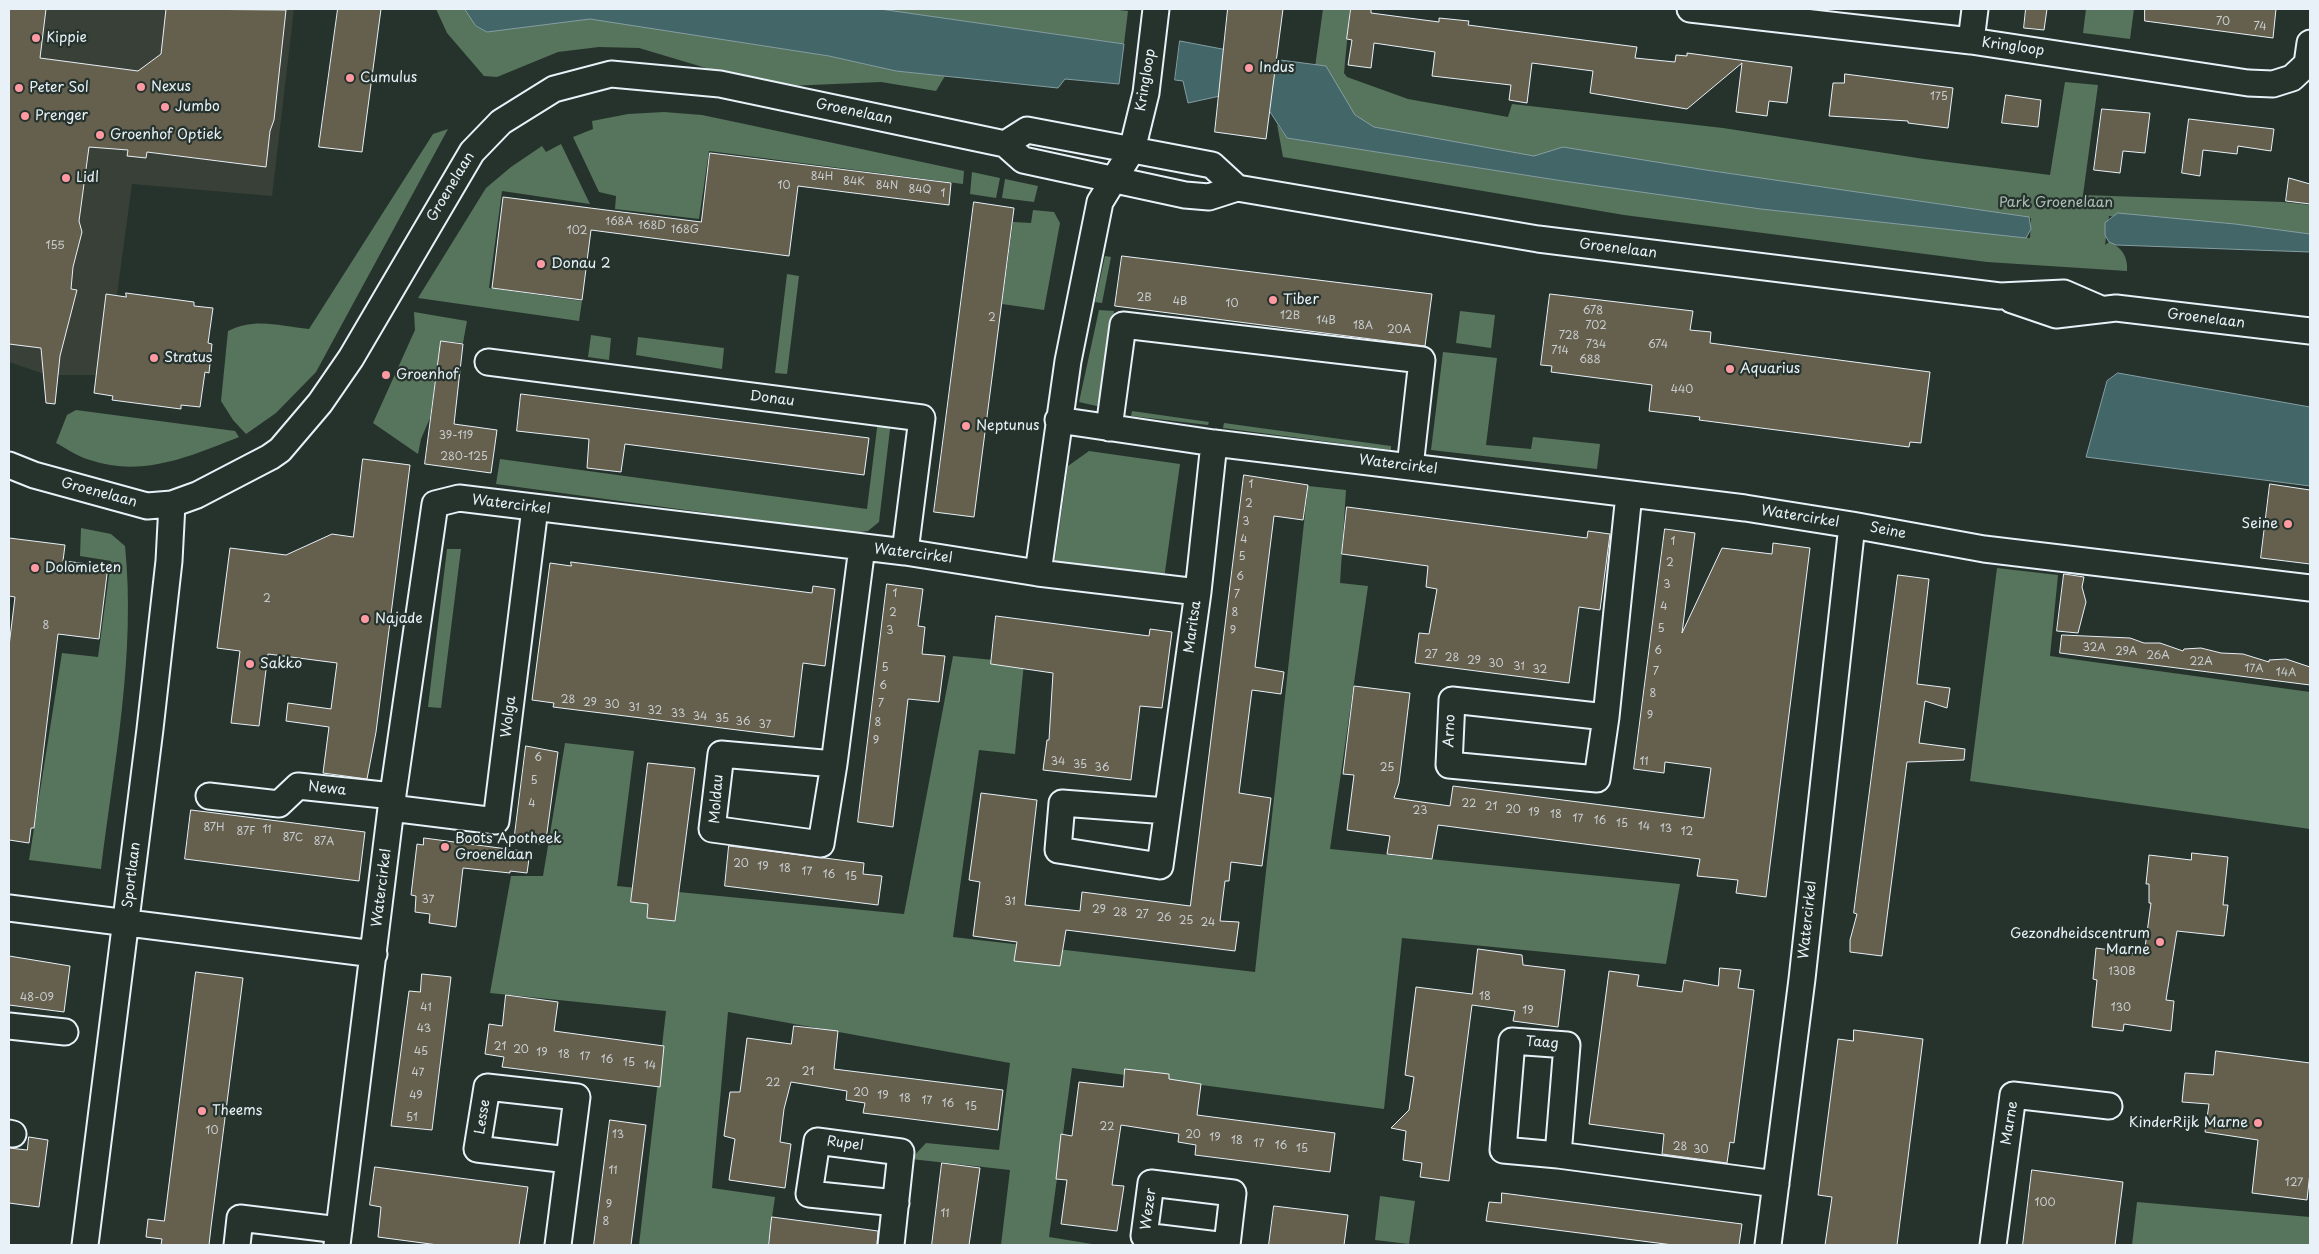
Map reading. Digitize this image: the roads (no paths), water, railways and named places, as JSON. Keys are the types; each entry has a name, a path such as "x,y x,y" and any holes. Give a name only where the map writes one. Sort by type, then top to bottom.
{"street":[{"name":"Kringloop","path":"1113,180 1132,150 1146,93 1156,9"},
{"name":"Kringloop","path":"1690,9 1971,41 2248,83 2273,84 2292,78 2309,57"},
{"path":"1971,41 1976,9"},
{"name":"Groenelaan","path":"9,465 34,475 147,506 172,504 197,495 280,450 320,404 351,358 472,152 501,122 554,89 611,74 720,84 1005,144 1022,160 1185,195 1209,197 1237,188 1538,239 2000,296 2064,293 2101,309 2116,308 2310,331"},
{"path":"1005,144 1027,130 1212,165 1237,188"},
{"path":"1038,573 1058,420 1068,361 1100,202 1113,180"},
{"path":"1109,428 1123,325 1422,360 1410,467"},
{"name":"Donau","path":"488,362 922,418 905,552"},
{"name":"Watercirkel","path":"1058,420 1214,443 1745,508 1852,525 1802,979 1768,1245"},
{"name":"Maritsa","path":"1167,811 1198,592 1214,443"},
{"name":"Arno","path":"1606,716 1452,700 1449,765 1597,779 1606,716 1629,494"},
{"name":"Watercirkel","path":"338,1238 392,802 435,504 459,498 905,552 1038,573 1198,592"},
{"name":"Sportlaan","path":"86,1245 169,561 172,504"},
{"name":"Wolga","path":"392,802 496,821 535,508"},
{"name":"Seine","path":"1852,525 1984,549 2310,588"},
{"name":"Moldau","path":"834,764 721,754 712,829 821,844 834,764 862,548"},
{"name":"Newa","path":"209,796 279,804 298,786 392,802"},
{"path":"9,908 374,954"},
{"path":"9,1026 65,1032"},
{"name":"Taag","path":"1558,1155 1567,1045 1512,1041 1503,1150 1558,1155 1776,1184"},
{"name":"Marne","path":"1993,1245 2013,1095 2109,1106"},
{"path":"558,1245 568,1160"},
{"name":"Wezer","path":"1218,1245 1144,1236 1151,1182 1234,1193 1227,1245"},
{"path":"891,1245 896,1203"},
{"path":"237,1245 240,1218 338,1238"}],"water":[{"path":"465,9 880,9 1124,44 1119,84 1065,79 1058,88 896,71 829,56 590,19 487,32 476,26"},
{"path":"1180,41 1280,60 1326,66 1355,115 1374,127 1534,156 1563,147 1706,170 2029,217 2031,229 2026,238 1761,209 1563,181 1287,138 1263,101 1220,96 1188,103 1183,81 1175,80"},
{"path":"2118,213 2235,224 2310,234 2310,252 2116,245 2109,242 2105,235 2105,223"},
{"path":"2118,373 2310,407 2310,486 2086,457 2107,381"}],"place":[{"name":"Kippie","path":"36,38"},
{"name":"Indus","path":"1249,68"},
{"name":"Cumulus","path":"350,78"},
{"name":"Nexus","path":"141,87"},
{"name":"Peter Sol","path":"19,88"},
{"name":"Jumbo","path":"165,107"},
{"name":"Prenger","path":"25,116"},
{"name":"Groenhof Optiek","path":"100,135"},
{"name":"Lidl","path":"66,178"},
{"name":"Donau 2","path":"541,264"},
{"name":"Tiber","path":"1273,300"},
{"name":"Stratus","path":"154,358"},
{"name":"Aquarius","path":"1730,369"},
{"name":"Groenhof","path":"386,375"},
{"name":"Neptunus","path":"966,426"},
{"name":"Seine","path":"2288,524"},
{"name":"Dolomieten","path":"35,568"},
{"name":"Najade","path":"365,619"},
{"name":"Sakko","path":"250,664"},
{"name":"Boots Apotheek Groenelaan","path":"445,847"},
{"name":"Gezondheidscentrum Marne","path":"2160,942"},
{"name":"Theems","path":"202,1111"},
{"name":"KinderRijk Marne","path":"2258,1123"}],"park label":[{"name":"Park Groenelaan","path":"2056,203"}]}
